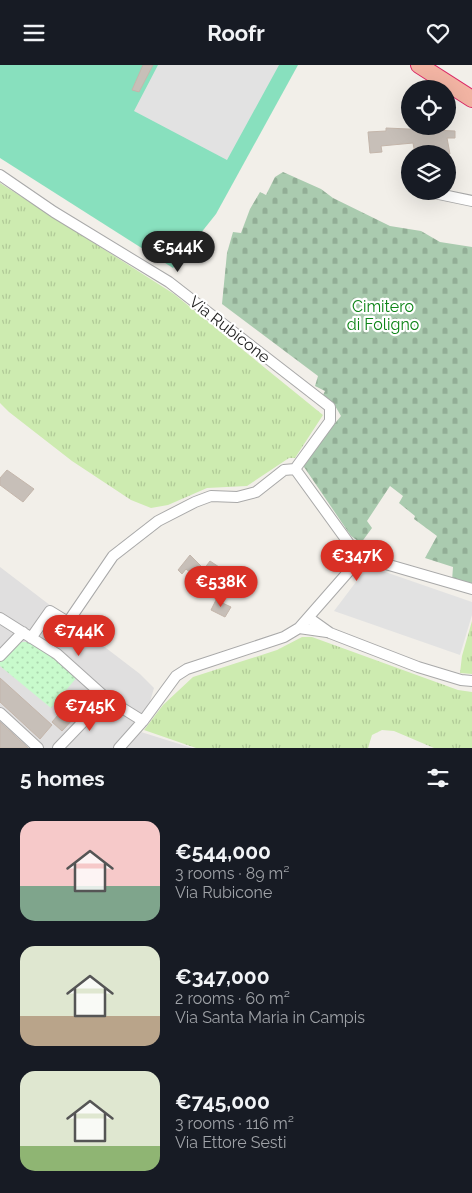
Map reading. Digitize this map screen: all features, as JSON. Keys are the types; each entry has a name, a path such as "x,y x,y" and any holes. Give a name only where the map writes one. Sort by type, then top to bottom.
{"highway":[{"path":"419,65 472,99"}],"street":[{"name":"Via Rubicone","path":"0,175 54,212 169,282 330,407 330,421 295,469"},
{"path":"456,198 472,201"},
{"path":"0,656 27,635 50,611 68,622 113,556 158,521 211,496 237,497 256,492 284,471 295,469 358,556 472,589"},
{"path":"119,748 143,721 176,677 187,669 284,637 299,628 356,563 358,556"},
{"path":"0,618 57,654 106,698 143,721"},
{"path":"309,618 330,633"},
{"path":"299,628 330,633 418,667 461,680 472,681"},
{"path":"58,748 106,698"},
{"path":"0,713 38,748"}],"shaded area":[{"path":"158,65 279,65 227,160 134,111"},
{"path":"368,566 472,602 472,615 460,655 334,611"},
{"path":"0,567 140,674 154,688 141,732 192,748 0,748"}],"green space":[{"path":"0,65 298,65 216,214 173,268 0,158"},
{"name":"Cimitero di Foligno","path":"283,172 321,189 333,198 390,226 421,231 440,242 472,247 472,586 452,581 453,567 425,558 437,536 414,519 415,516 399,503 403,496 390,486 367,521 372,528 361,543 351,536 302,464 341,416 334,404 322,397 325,391 315,386 318,376 222,304 227,253 233,232 241,233 250,209 260,192 266,195 275,177"},
{"path":"0,183 174,294 323,415 295,458 289,458 247,486 207,488 168,505 151,508 131,500 72,461 9,412 0,403"},
{"path":"472,621 472,674 460,673 462,656"},
{"path":"302,637 312,637 458,690 472,692 472,748 434,748 394,731 382,730 372,735 368,748 196,748 144,730 163,705 193,677 277,650"},
{"path":"18,642 30,642 78,676 51,708 0,666 0,661"}],"building":[{"path":"143,65 153,65 139,92 132,90"},
{"path":"386,128 401,129 401,135 455,135 455,138 447,138 448,145 413,145 413,143 381,146 382,152 370,153 368,132 386,131"},
{"path":"7,470 34,489 23,502 0,485 0,478"},
{"path":"190,555 204,569 210,561 225,571 211,588 205,584 198,595 190,591 197,578 186,569 182,574 178,570"},
{"path":"231,571 243,580 238,586 226,578"},
{"path":"216,600 231,607 225,617 211,610"},
{"path":"0,678 52,725 40,739 0,702"},
{"path":"76,694 86,705 62,731 52,722"},
{"path":"0,722 27,747 28,748 0,748"}]}
